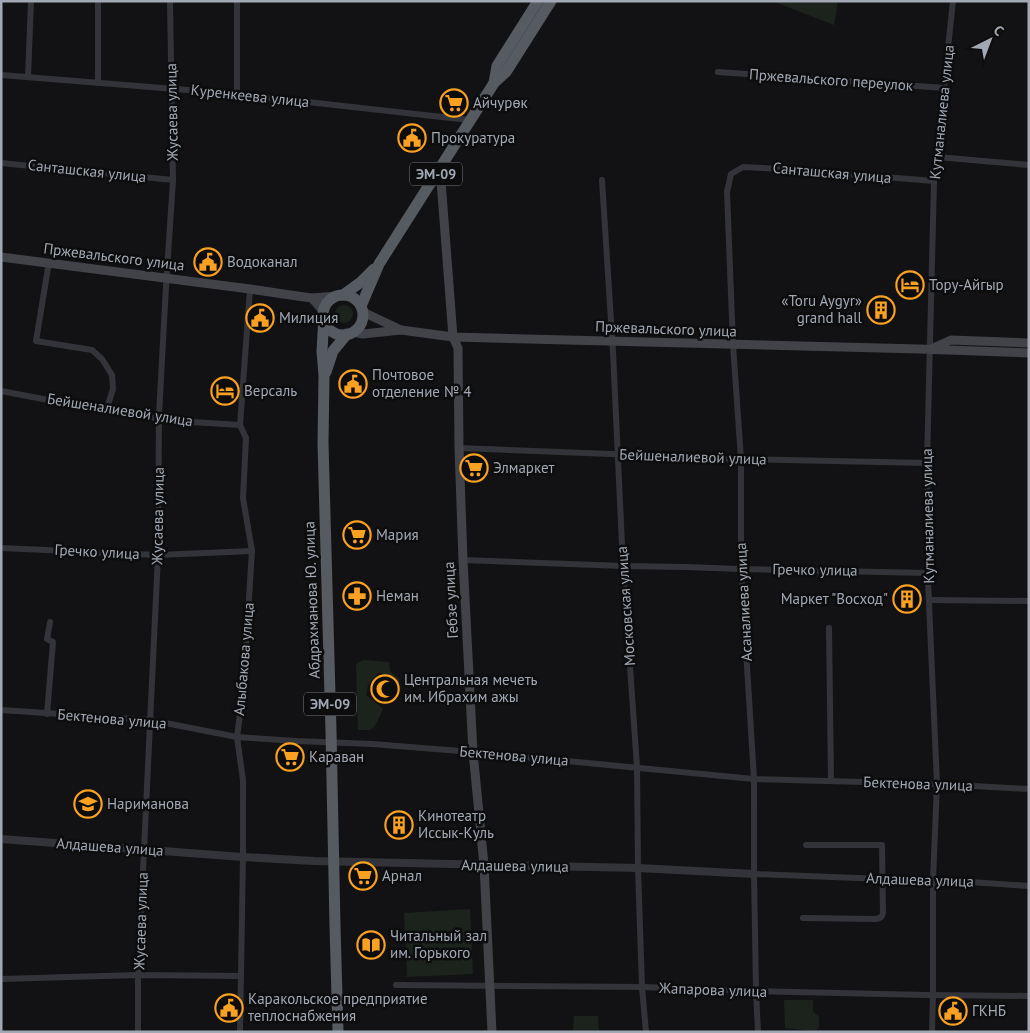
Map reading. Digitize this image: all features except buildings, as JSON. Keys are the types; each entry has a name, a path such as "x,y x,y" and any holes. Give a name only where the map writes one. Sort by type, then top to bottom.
{"highway":[{"name":"ЭМ-09","path":"494,83 497,66 538,1"},
{"name":"ЭМ-09","path":"350,333 358,328 361,323 363,318 362,309 379,264 469,120 494,83 506,72 551,1"},
{"name":"ЭМ-09","path":"324,315 328,302 361,282 379,264"},
{"path":"340,296 353,298 362,309"},
{"path":"324,315 331,330 341,334 350,333"},
{"name":"Абдрахманова Ю. улица","path":"324,315 322,350 324,376 323,443 338,1032"},
{"name":"Абдрахманова Ю. улица","path":"324,376 333,351 350,333"}],"main road":[{"name":"Гебзе улица","path":"440,168 453,337 458,348 459,448 472,752 484,865 492,1032"},
{"name":"Пржевальского улица","path":"1,257 250,288 312,298 340,296"},
{"path":"312,298 324,315"},
{"name":"Пржевальского улица","path":"362,309 402,330"},
{"name":"Пржевальского улица","path":"350,333 363,334 402,330 453,337 1029,353"},
{"name":"Пржевальского улица","path":"930,349 952,340 1029,343"}],"street":[{"path":"28,77 32,1"},
{"path":"98,1 98,83"},
{"name":"Жусаева улица","path":"138,1032 138,975 158,555 159,420 173,180 170,1"},
{"path":"237,1 237,94"},
{"name":"Кутманалиева улица","path":"932,1032 933,880 937,784 928,572 927,463 934,181 953,1"},
{"name":"Пржевальского переулок","path":"718,72 945,88"},
{"name":"Куренкеева улица","path":"1,75 237,94 469,120"},
{"path":"937,157 1029,165"},
{"name":"Санташская улица","path":"1,163 173,180"},
{"name":"Санташская улица","path":"732,174 743,166 934,181"},
{"name":"Асаналиева улица","path":"732,174 727,192 733,345 741,459 741,569 754,779 754,874 758,1032"},
{"name":"Московская улица","path":"602,180 623,566 637,767 642,987 646,1032"},
{"path":"50,262 36,341 92,350 102,359 112,375 113,389 106,411"},
{"name":"Алыбакова улица","path":"240,1032 243,780 237,737 243,690 252,551 243,498 246,438 240,426 250,288"},
{"name":"Бейшеналиевой улица","path":"1,391 106,411 149,416 159,420 240,426"},
{"name":"Бейшеналиевой улица","path":"459,448 741,459 927,463"},
{"name":"Гречко улица","path":"1,548 158,555 252,551"},
{"name":"Гречко улица","path":"463,560 623,566 928,572"},
{"path":"930,600 1029,601"},
{"path":"47,714 52,642 47,639 50,622"},
{"path":"828,628 831,781"},
{"name":"Бектенова улица","path":"1,710 150,720 237,737 472,752 754,779 937,784 1029,789"},
{"name":"Алдашева улица","path":"1,839 243,857 638,868 933,880 1029,886"},
{"path":"804,918 880,918 883,913 882,845 806,846"},
{"path":"1,979 138,975 241,976"},
{"name":"Жапарова улица","path":"396,985 642,987 756,992 1029,996"}],"shaded area":[{"path":"772,1 838,1 834,25"},
{"path":"340,305 348,305 353,310 351,321 340,323 335,318 335,310"},
{"path":"363,660 389,662 390,671 399,679 399,689 381,673 378,673 368,685 366,695 383,709 375,726 370,730 358,730 356,664"},
{"path":"470,909 473,974 407,977 404,913"},
{"path":"784,1000 813,1000 813,1011 819,1017 819,1027 815,1031 785,1028"},
{"path":"574,1016 598,1016 599,1032 573,1032"}],"place":[{"name":"Айчурөк","path":"454,103"},
{"name":"Прокуратура","path":"412,138"},
{"name":"Водоканал","path":"208,262"},
{"name":"Тору-Айгыр","path":"910,285"},
{"name":"«Toru Aygyr» grand hall","path":"881,310"},
{"name":"Милиция","path":"260,318"},
{"name":"Почтовое отделение № 4","path":"353,384"},
{"name":"Версаль","path":"225,391"},
{"name":"Элмаркет","path":"474,468"},
{"name":"Мария","path":"357,535"},
{"name":"Неман","path":"357,596"},
{"name":"Маркет \"Восход\"","path":"907,599"},
{"name":"Центральная мечеть им. Ибрахим ажы","path":"385,689"},
{"name":"Караван","path":"290,757"},
{"name":"Нариманова","path":"88,804"},
{"name":"Кинотеатр Иссык-Куль","path":"399,825"},
{"name":"Арнал","path":"363,876"},
{"name":"Читальный зал им. Горького","path":"371,945"},
{"name":"Каракольское предприятие теплоснабжения","path":"229,1008"},
{"name":"ГКНБ","path":"953,1011"}]}
